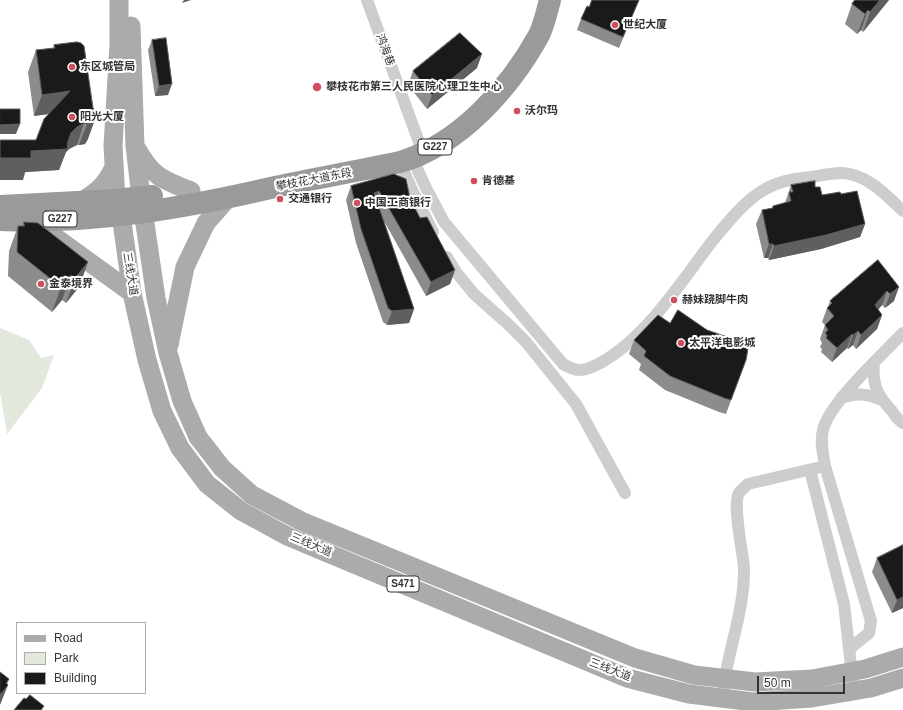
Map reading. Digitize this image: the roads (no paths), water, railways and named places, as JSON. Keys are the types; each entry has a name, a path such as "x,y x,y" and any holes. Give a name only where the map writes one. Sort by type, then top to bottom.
{"highway":[{"name":"攀枝花大道东段","path":"0,220 33,221 142,205 228,198 408,154 454,124 484,97 510,67 530,35 542,0"},
{"name":"攀枝花大道东段","path":"142,205 191,191 271,179 408,154 424,153 458,132 487,106 513,75 540,34 550,0"},
{"name":"攀枝花大道东段","path":"0,206 81,202 118,208"}],"main road":[{"name":"三线大道","path":"119,0 142,205 156,298 168,353 182,401 198,437 222,468 252,495 301,521 635,658 694,675 755,682 812,679 865,669 903,657"},
{"name":"三线大道","path":"130,0 114,146 114,167 118,208 132,293 147,360 162,411 180,448 207,484 241,511 287,536 627,678 689,694 753,702 812,698 854,692 903,678"},
{"path":"135,146 145,163 154,174 172,184 191,191"},
{"path":"81,202 96,193 107,181 114,167"},
{"path":"168,353 184,267 206,223 228,198"},
{"path":"33,221 132,293"}],"street":[{"name":"鸿海巷","path":"367,0 408,154"},
{"path":"408,154 444,222 563,364 571,369 580,371 593,367 614,355 637,335 666,302 730,220 751,199 763,190 777,183 791,179 842,173 855,175 879,189 903,211"},
{"path":"408,154 412,190 440,245 456,272 474,294 526,342 576,404 625,493"},
{"path":"850,651 854,645 869,633 870,621 825,466 822,447 823,429 829,415 841,398 903,333"},
{"path":"874,362 873,376 876,389 882,400 903,423"},
{"path":"841,398 856,394 869,394 882,400"},
{"path":"722,698 724,678 741,601 744,578 744,558 736,503 739,493 748,484 825,466"},
{"path":"810,470 844,604 854,692"}],"place":[{"name":"世纪大厦","path":"615,25"},
{"name":"东区城管局","path":"72,67"},
{"name":"攀枝花市第三人民医院心理卫生中心","path":"317,87"},
{"name":"沃尔玛","path":"517,111"},
{"name":"阳光大厦","path":"72,117"},
{"name":"肯德基","path":"474,181"},
{"name":"交通银行","path":"280,199"},
{"name":"中国工商银行","path":"357,203"},
{"name":"金泰境界","path":"41,284"},
{"name":"赫妹跷脚牛肉","path":"674,300"},
{"name":"太平洋电影城","path":"681,343"}]}
